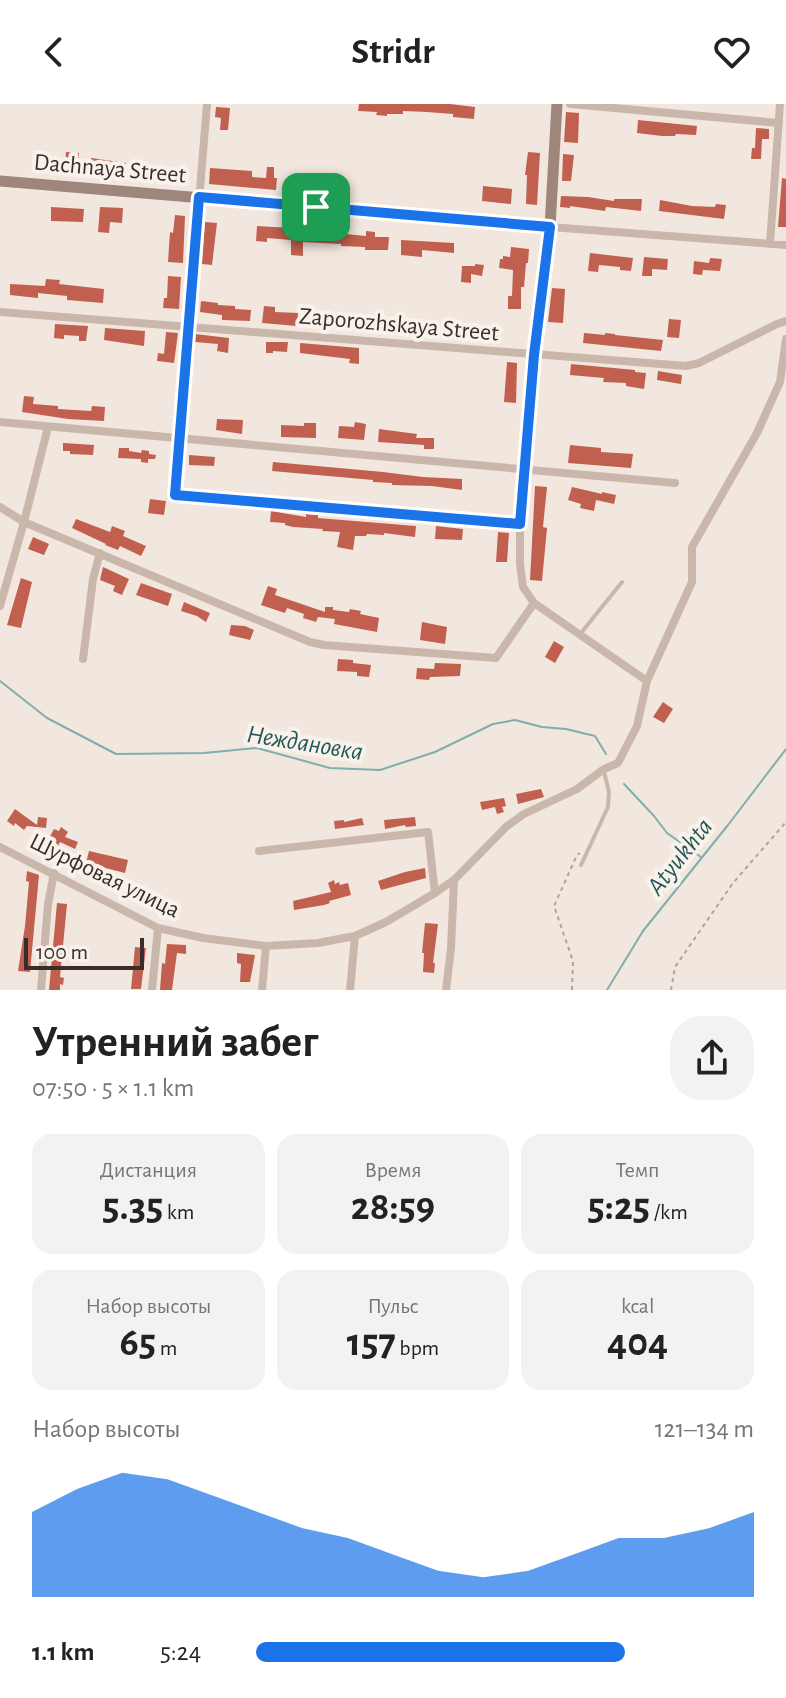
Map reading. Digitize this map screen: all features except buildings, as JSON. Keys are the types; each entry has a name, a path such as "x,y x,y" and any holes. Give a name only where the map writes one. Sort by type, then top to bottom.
{"street":[{"path":"207,104 175,495 520,524"},
{"path":"557,104 550,227 534,355 520,524 523,587 534,603 647,681 692,582 692,547 757,433 780,382 786,339"},
{"path":"570,104 779,123"},
{"path":"770,244 780,104"},
{"name":"Dachnaya Street","path":"0,181 550,227"},
{"path":"550,227 786,245"},
{"name":"Zaporozhskaya Street","path":"0,312 686,366 699,363 786,321"},
{"path":"0,422 675,483"},
{"path":"0,606 48,427"},
{"path":"0,507 24,522 310,642 496,658 534,603"},
{"path":"83,659 93,579 100,553"},
{"path":"0,569 9,575"},
{"name":"Шурфовая улица","path":"0,847 158,928 203,938 266,946 318,943 355,936 386,922 454,880 507,826 524,814 577,789 604,769 618,763 637,726 647,681"},
{"path":"259,851 428,832 435,893"},
{"path":"41,990 49,895 54,873"},
{"path":"446,990 454,880"},
{"path":"152,990 158,928"},
{"path":"350,990 355,936"},
{"path":"262,990 266,946"}],"lane":[{"path":"580,635 622,582"},
{"path":"581,865 608,807 609,792 604,769"}],"path":[{"path":"671,990 675,967 733,883 786,822"},
{"path":"572,990 573,961 554,906 577,855 588,849"}],"waterway":[{"name":"Неждановка","path":"0,681 47,718 116,754 204,753 257,748 330,768 380,770 435,752 493,724 515,720 595,736 606,754"},
{"name":"Atyukhta","path":"607,990 643,931 786,749"},
{"name":"Неждановка","path":"624,784 667,833 701,857"}],"route":[{"path":"199,197 316,207 550,227 534,355 520,524 175,495 199,197"}]}
